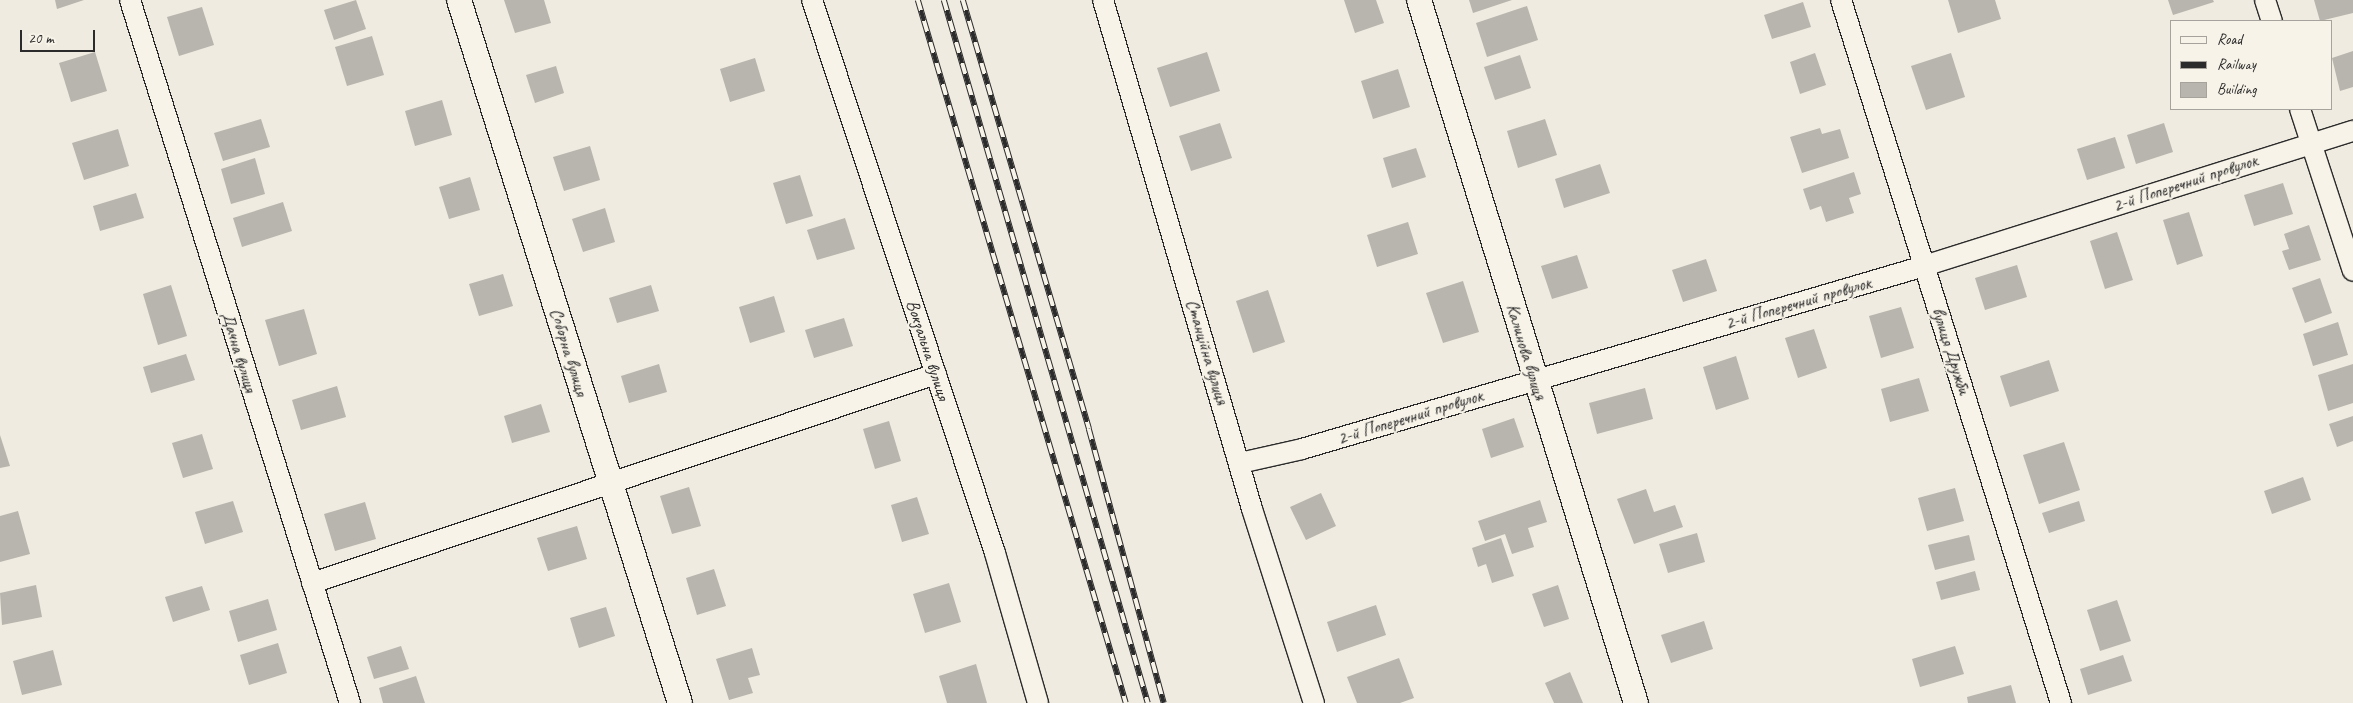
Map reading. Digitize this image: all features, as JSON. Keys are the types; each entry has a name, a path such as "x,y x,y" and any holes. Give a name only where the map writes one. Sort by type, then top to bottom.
{"street":[{"name":"Дачна вулиця","path":"130,0 350,703"},
{"name":"Соборна вулиця","path":"459,0 680,703"},
{"name":"Вокзальна вулиця","path":"812,0 995,554 1038,703"},
{"name":"Станційна вулиця","path":"1103,0 1240,463 1314,703"},
{"name":"Калинова вулиця","path":"1419,0 1636,703"},
{"name":"вулиця Дружби","path":"1841,0 2061,703"},
{"path":"2265,0 2272,20"},
{"path":"2300,110 2353,271"},
{"name":"2-й Поперечний провулок","path":"1240,463 1302,450 1924,266 2353,131"},
{"path":"312,583 936,374"}],"building":[{"path":"55,0 84,0 57,9"},
{"path":"356,0 366,29 334,40 324,10"},
{"path":"504,0 544,0 551,23 515,33"},
{"path":"1344,0 1376,0 1384,23 1355,33"},
{"path":"1469,0 1512,0 1473,13"},
{"path":"1948,0 1995,0 2001,19 1958,33"},
{"path":"2168,0 2213,0 2214,2 2173,15"},
{"path":"2314,0 2353,0 2353,13 2320,20"},
{"path":"1803,2 1811,27 1772,39 1764,15"},
{"path":"1527,6 1538,40 1487,57 1476,23"},
{"path":"202,7 214,45 179,56 167,17"},
{"path":"372,36 384,75 347,86 335,47"},
{"path":"2353,51 2353,87 2340,91 2333,58"},
{"path":"95,52 107,91 71,102 59,63"},
{"path":"1207,52 1220,91 1170,107 1157,68"},
{"path":"1815,53 1826,85 1800,94 1790,62"},
{"path":"1951,53 1965,97 1926,110 1911,66"},
{"path":"1520,55 1531,88 1495,100 1484,67"},
{"path":"755,58 765,91 730,102 720,69"},
{"path":"556,66 564,93 535,103 526,75"},
{"path":"1398,69 1410,107 1373,119 1361,81"},
{"path":"442,100 452,135 415,146 405,111"},
{"path":"261,119 270,147 223,161 214,133"},
{"path":"1545,119 1557,155 1518,168 1507,131"},
{"path":"1220,123 1232,158 1191,171 1179,136"},
{"path":"2164,123 2173,152 2136,164 2127,135"},
{"path":"1820,128 1822,134 1840,129 1849,158 1802,173 1790,137"},
{"path":"118,129 129,166 84,180 72,143"},
{"path":"2115,137 2125,168 2087,180 2077,149"},
{"path":"590,146 600,180 564,191 553,157"},
{"path":"1416,148 1426,177 1392,188 1383,158"},
{"path":"255,158 265,194 231,204 221,169"},
{"path":"1600,164 1610,193 1564,208 1555,179"},
{"path":"1854,172 1861,194 1849,198 1854,213 1826,222 1821,206 1810,210 1803,189"},
{"path":"800,175 813,216 786,224 773,183"},
{"path":"470,177 480,210 449,219 439,187"},
{"path":"2283,183 2293,214 2254,226 2244,195"},
{"path":"136,193 144,218 100,231 93,206"},
{"path":"283,202 292,231 242,247 233,218"},
{"path":"605,208 615,242 583,252 572,219"},
{"path":"2189,212 2203,256 2177,265 2163,220"},
{"path":"845,218 855,249 817,260 807,230"},
{"path":"1408,222 1418,254 1377,267 1367,235"},
{"path":"2309,225 2321,260 2289,270 2282,251 2289,249 2284,234"},
{"path":"2117,232 2133,280 2105,289 2090,241"},
{"path":"1577,255 1588,288 1552,299 1541,266"},
{"path":"1706,259 1717,291 1683,302 1672,270"},
{"path":"2017,265 2027,297 1985,310 1975,278"},
{"path":"503,274 513,306 479,316 469,284"},
{"path":"2320,278 2332,313 2305,323 2292,288"},
{"path":"1463,281 1479,332 1443,343 1426,293"},
{"path":"171,285 187,336 158,345 143,294"},
{"path":"651,285 659,311 617,323 609,298"},
{"path":"1268,290 1285,342 1253,353 1236,301"},
{"path":"774,296 785,332 750,343 739,307"},
{"path":"1901,307 1914,348 1881,358 1869,316"},
{"path":"304,309 317,354 279,366 265,320"},
{"path":"844,318 853,346 814,358 805,330"},
{"path":"2338,322 2348,355 2313,366 2303,334"},
{"path":"1814,329 1827,368 1798,378 1785,338"},
{"path":"186,354 195,380 151,393 143,367"},
{"path":"1736,356 1749,399 1716,410 1703,367"},
{"path":"2049,360 2059,391 2010,407 2000,376"},
{"path":"659,364 667,392 629,403 621,376"},
{"path":"2353,364 2353,403 2328,411 2318,375"},
{"path":"1919,378 1929,411 1890,422 1881,389"},
{"path":"337,386 346,417 301,430 292,400"},
{"path":"1645,388 1653,419 1597,434 1589,403"},
{"path":"541,404 550,432 512,443 504,416"},
{"path":"2353,416 2353,441 2337,447 2329,424"},
{"path":"1514,418 1524,447 1491,458 1482,429"},
{"path":"889,421 901,461 875,469 863,429"},
{"path":"202,434 213,469 183,478 172,443"},
{"path":"0,435 10,466 0,468"},
{"path":"2064,442 2080,490 2039,504 2023,455"},
{"path":"2303,477 2311,500 2272,514 2264,491"},
{"path":"689,487 701,526 672,534 660,496"},
{"path":"1955,488 1964,521 1927,531 1918,498"},
{"path":"1646,489 1654,512 1675,505 1683,527 1634,544 1617,499"},
{"path":"1321,493 1336,526 1306,540 1290,507"},
{"path":"917,497 929,534 902,542 891,505"},
{"path":"1540,500 1547,522 1528,528 1534,547 1512,554 1505,534 1485,541 1478,521"},
{"path":"233,501 243,532 205,544 195,512"},
{"path":"2079,501 2085,521 2049,533 2042,513"},
{"path":"365,502 376,539 335,551 324,514"},
{"path":"18,511 30,554 0,562 0,516"},
{"path":"577,526 587,559 548,571 537,538"},
{"path":"1697,533 1705,562 1668,573 1659,544"},
{"path":"1969,535 1975,560 1935,570 1928,545"},
{"path":"1501,538 1514,576 1492,583 1486,564 1478,567 1472,548"},
{"path":"714,569 726,606 697,615 686,578"},
{"path":"1975,571 1980,590 1941,600 1936,582"},
{"path":"949,583 961,622 925,633 913,594"},
{"path":"36,585 42,617 2,625 0,593"},
{"path":"1558,585 1569,619 1544,627 1532,594"},
{"path":"202,586 210,610 173,622 165,597"},
{"path":"268,599 277,630 238,642 229,611"},
{"path":"2117,600 2131,641 2100,651 2087,610"},
{"path":"1376,605 1386,635 1337,652 1327,622"},
{"path":"606,607 615,636 579,648 570,618"},
{"path":"1704,621 1713,649 1671,663 1661,635"},
{"path":"278,643 287,673 249,685 240,655"},
{"path":"401,646 409,669 374,679 367,657"},
{"path":"1955,646 1964,674 1920,687 1912,659"},
{"path":"752,648 760,675 748,678 753,693 729,700 716,659"},
{"path":"53,650 62,685 22,695 13,661"},
{"path":"2123,655 2132,681 2088,695 2080,669"},
{"path":"1399,658 1414,698 1400,703 1357,703 1347,677"},
{"path":"976,664 987,703 947,703 939,676"},
{"path":"1570,672 1583,703 1554,703 1545,683"},
{"path":"416,676 425,703 383,703 379,688"},
{"path":"2011,685 2016,703 1968,703 1967,697"}],"railway":[{"path":"918,0 1126,703"},
{"path":"944,0 1148,703"},
{"path":"963,0 1089,429 1164,703"}]}
